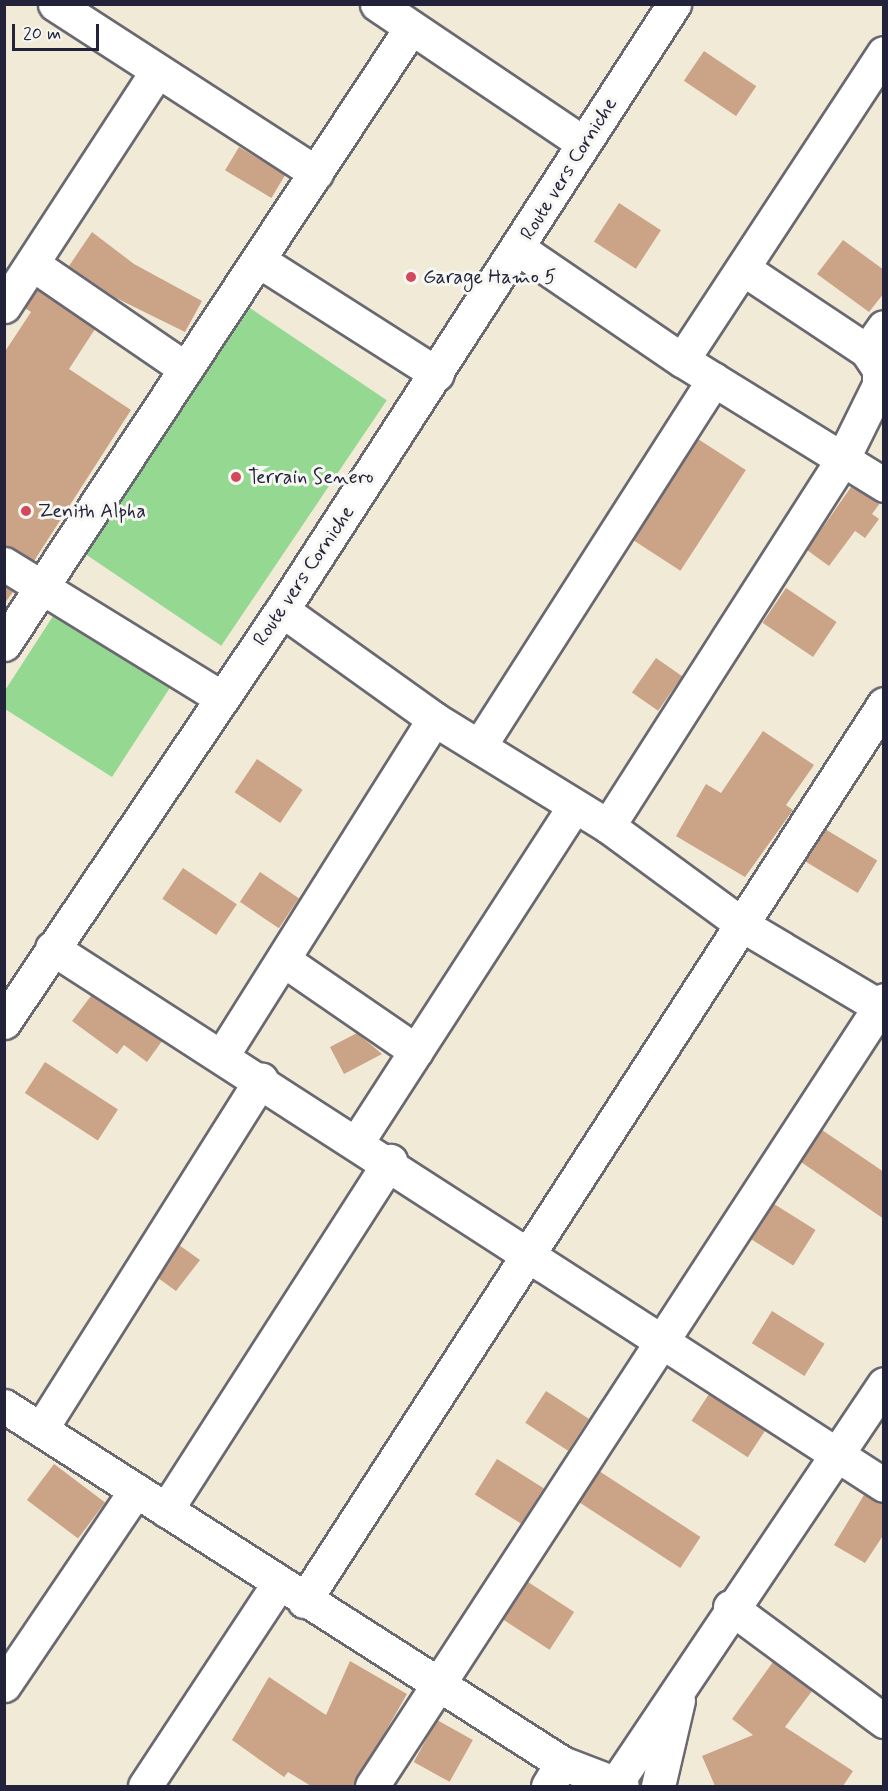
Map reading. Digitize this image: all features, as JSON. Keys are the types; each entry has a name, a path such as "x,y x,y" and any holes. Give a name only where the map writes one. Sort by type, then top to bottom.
{"street":[{"path":"55,4 316,173"},
{"name":"Route vers Corniche","path":"4,1022 282,610 519,249 583,143 674,4"},
{"path":"4,644 316,173 401,15 583,143"},
{"path":"682,360 745,270 884,53"},
{"path":"4,306 34,265 157,71"},
{"path":"519,249 682,360 884,485"},
{"path":"258,260 437,374"},
{"path":"34,265 186,369"},
{"path":"608,826 843,458 879,385 875,339 745,270"},
{"path":"480,746 714,379"},
{"path":"4,564 222,698"},
{"path":"282,610 434,719 608,826 744,926 882,1005 436,1684 372,1786"},
{"path":"145,1786 292,1592 525,1253 744,926 884,704"},
{"path":"223,1054 285,961 434,719"},
{"path":"357,1142 574,806"},
{"path":"52,948 390,1161 525,1253 884,1485"},
{"path":"285,961 416,1051"},
{"path":"41,1429 261,1079"},
{"path":"166,1510 390,1161"},
{"path":"4,1406 436,1684 566,1776 618,1785 730,1607 884,1384"},
{"path":"4,1685 136,1490"},
{"path":"730,1607 884,1721"},
{"path":"658,1786 682,1684"}],"green space":[{"name":"Terrain Senero","path":"250,308 387,400 221,646 84,553"},
{"path":"57,610 173,683 112,777 5,709 4,692"}],"building":[{"path":"704,51 756,86 736,116 684,81"},
{"path":"239,147 285,175 271,198 225,170"},
{"path":"619,203 661,230 636,269 594,242"},
{"path":"92,232 134,264 202,301 185,332 116,298 69,266"},
{"path":"843,240 884,270 884,293 869,312 817,274"},
{"path":"37,290 95,329 69,369 131,410 34,561 4,545 4,353 31,312 25,308"},
{"path":"698,439 746,470 680,571 633,540"},
{"path":"851,487 880,503 872,514 879,519 865,538 855,531 829,566 807,550"},
{"path":"4,586 13,592 4,604"},
{"path":"786,588 837,622 813,657 763,623"},
{"path":"656,658 682,676 658,711 632,692"},
{"path":"763,731 814,765 786,805 793,810 745,877 676,836 706,784 721,793"},
{"path":"257,759 303,790 280,823 235,792"},
{"path":"825,829 877,860 858,893 805,862"},
{"path":"183,868 237,904 216,935 162,899"},
{"path":"260,872 299,898 279,928 240,902"},
{"path":"91,996 162,1041 147,1062 124,1045 117,1054 72,1021"},
{"path":"357,1033 382,1054 344,1074 330,1047"},
{"path":"45,1062 118,1109 98,1140 25,1093"},
{"path":"822,1130 884,1172 884,1219 801,1162"},
{"path":"774,1204 816,1230 793,1266 752,1240"},
{"path":"179,1245 200,1260 176,1291 158,1278"},
{"path":"772,1311 825,1344 804,1376 752,1343"},
{"path":"546,1391 589,1419 568,1451 525,1423"},
{"path":"709,1394 765,1430 748,1457 692,1421"},
{"path":"497,1459 544,1488 521,1524 475,1495"},
{"path":"54,1464 105,1503 78,1538 27,1500"},
{"path":"599,1471 700,1537 680,1568 579,1502"},
{"path":"864,1495 884,1504 884,1534 865,1563 834,1545"},
{"path":"528,1582 574,1612 550,1650 503,1620"},
{"path":"350,1661 407,1694 354,1786 311,1786 288,1772 284,1777 232,1740 269,1677 326,1715"},
{"path":"773,1662 812,1691 785,1727 853,1771 843,1786 715,1786 702,1756 753,1735 732,1719"},
{"path":"437,1720 473,1740 450,1782 414,1762"}],"place":[{"name":"Garage Hamo 5","path":"411,277"},
{"name":"Terrain Senero","path":"236,477"},
{"name":"Zenith Alpha","path":"26,511"}]}
